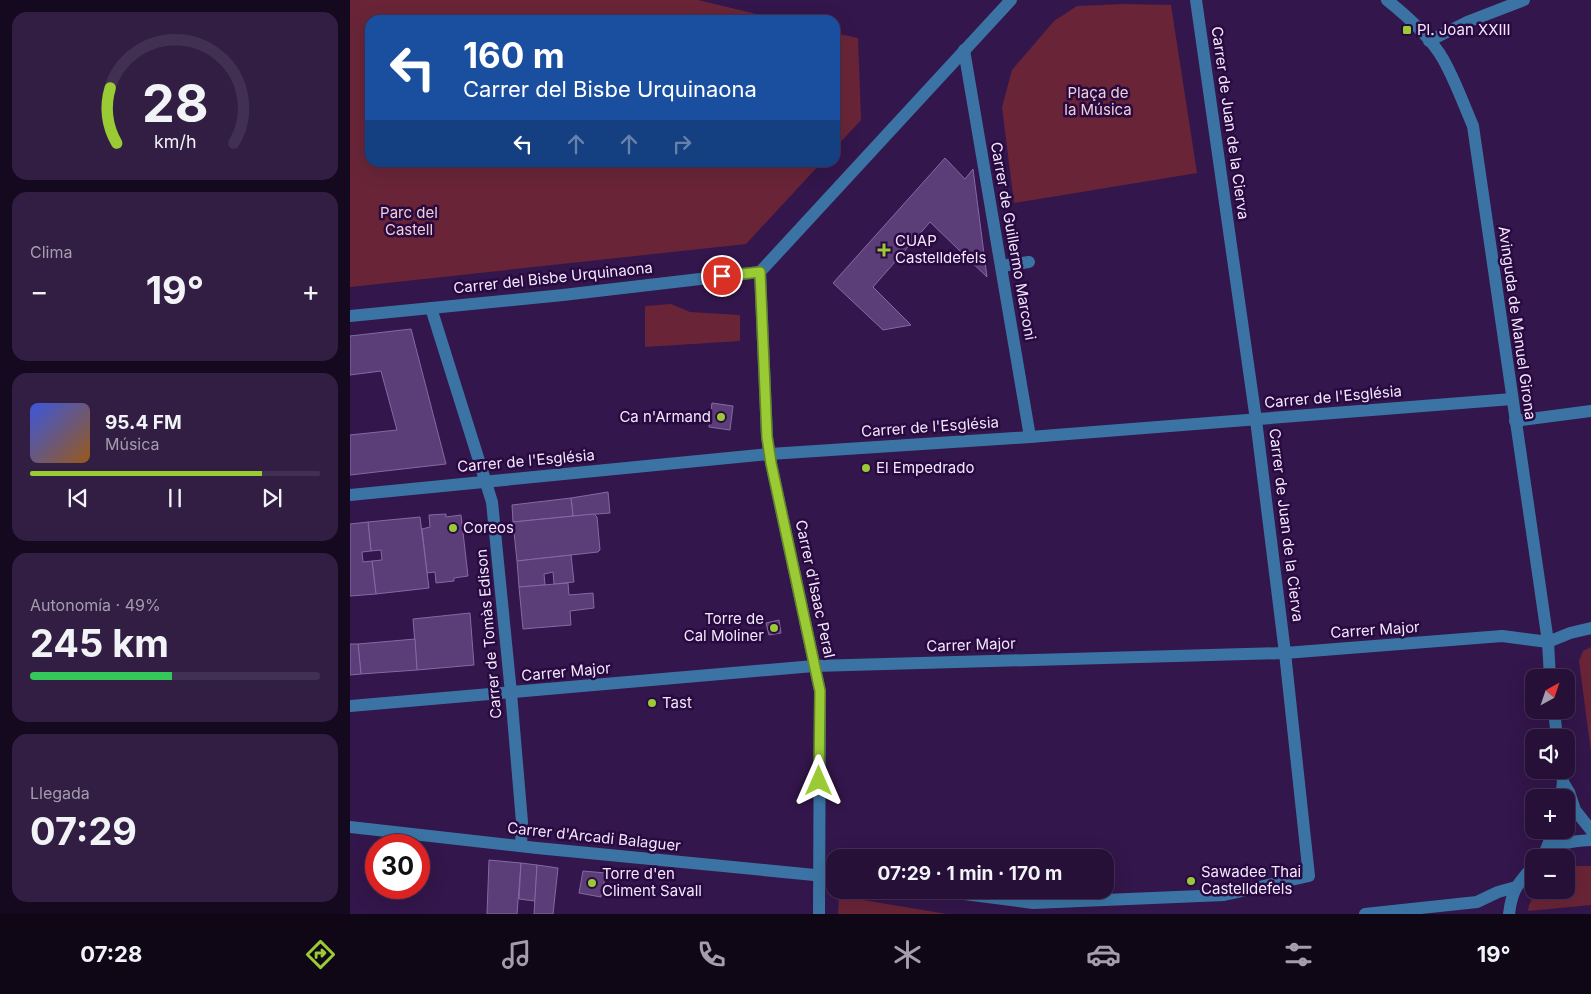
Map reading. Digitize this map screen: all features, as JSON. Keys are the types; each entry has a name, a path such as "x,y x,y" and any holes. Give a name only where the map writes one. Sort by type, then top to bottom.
{"street":[{"path":"760,272 1011,0"},
{"name":"Carrer de Juan de la Cierva","path":"1002,899 1033,903 1224,895 1309,876 1285,652 1256,420 1196,0"},
{"name":"Avinguda de Manuel Girona","path":"1387,0 1430,40 1442,57 1454,80 1473,126 1548,642 1550,669"},
{"path":"1430,40 1468,22 1524,0"},
{"name":"Carrer de Guillermo Marconi","path":"964,50 1030,437"},
{"path":"1001,271 1029,262"},
{"name":"Carrer del Bisbe Urquinaona","path":"350,316 563,295 760,272"},
{"name":"Carrer d'Isaac Peral","path":"760,272 767,437 820,691 819,914"},
{"name":"Carrer de Tomàs Edison","path":"431,308 492,502 522,822 521,846"},
{"name":"Carrer de l'Església","path":"350,495 770,454 1030,437 1512,399"},
{"path":"1515,420 1591,411"},
{"name":"Carrer Major","path":"350,706 814,666 1285,652 1502,636 1548,642 1570,633 1591,628"},
{"path":"1563,779 1575,810 1591,830"},
{"name":"Carrer d'Arcadi Balaguer","path":"350,827 826,876"},
{"path":"1556,849 1572,842 1591,840"},
{"path":"1509,914 1516,887 1525,876"},
{"path":"1366,914 1477,902 1498,892 1516,887"}],"green space":[{"name":"Parc del Castell","path":"350,0 698,0 761,15 365,15 365,167 817,167 746,244 350,287"},
{"name":"Plaça de la Música","path":"1171,5 1197,173 1014,203 1002,107 1012,70 1054,21 1077,6"},
{"path":"840,34 858,38 861,120 840,143"},
{"path":"671,304 690,312 740,315 740,341 645,347 645,306"},
{"path":"1591,647 1591,752 1579,661 1583,651"},
{"path":"1575,866 1591,866 1591,905 1528,911 1532,899 1575,899"},
{"path":"839,899 857,899 947,914 838,914"}],"building":[{"name":"CUAP Castelldefels","path":"945,158 965,179 973,169 987,277 930,222 873,287 911,325 883,330 833,283"},
{"path":"411,329 446,464 350,475 350,435 397,430 381,371 350,375 350,336"},
{"name":"Ca n'Armand","path":"712,403 733,406 730,430 709,427"},
{"path":"608,492 610,513 573,516 571,498"},
{"path":"571,498 573,516 513,522 512,505"},
{"path":"446,514 446,517 461,515 468,576 454,578 454,581 436,583 435,572 427,573 422,529 430,527 429,515"},
{"path":"594,514 597,517 600,550 598,552 517,561 513,522"},
{"path":"420,517 429,588 376,594 372,561 382,560 381,550 371,551 368,522"},
{"path":"368,522 371,551 362,552 363,562 372,561 376,594 350,596 350,524"},
{"path":"571,555 574,582 554,584 553,572 544,574 545,585 519,587 517,561"},
{"path":"568,583 569,595 593,593 594,608 570,611 571,625 523,629 519,587"},
{"path":"470,613 474,665 417,670 413,619"},
{"name":"Torre de Cal Moliner","path":"779,620 781,633 769,635 766,623"},
{"path":"415,639 417,670 361,674 358,644"},
{"path":"350,644 358,644 361,674 350,675"},
{"path":"489,860 521,863 517,914 487,914"},
{"path":"521,863 537,865 535,901 519,899"},
{"path":"537,865 558,868 553,914 534,914"},
{"name":"Torre d'en Climent Savall","path":"583,871 606,873 601,897 579,893"}],"place":[{"name":"Pl. Joan XXIII","path":"1407,30"},
{"name":"CUAP Castelldefels","path":"884,250"},
{"name":"Ca n'Armand","path":"721,417"},
{"name":"El Empedrado","path":"866,468"},
{"name":"Coreos","path":"453,528"},
{"name":"Torre de Cal Moliner","path":"774,628"},
{"name":"Tast","path":"652,703"},
{"name":"Sawadee Thai Castelldefels","path":"1191,881"},
{"name":"Torre d'en Climent Savall","path":"592,883"}],"route":[{"path":"722,276 760,272 767,437 808,641 820,691 819,781"}]}
